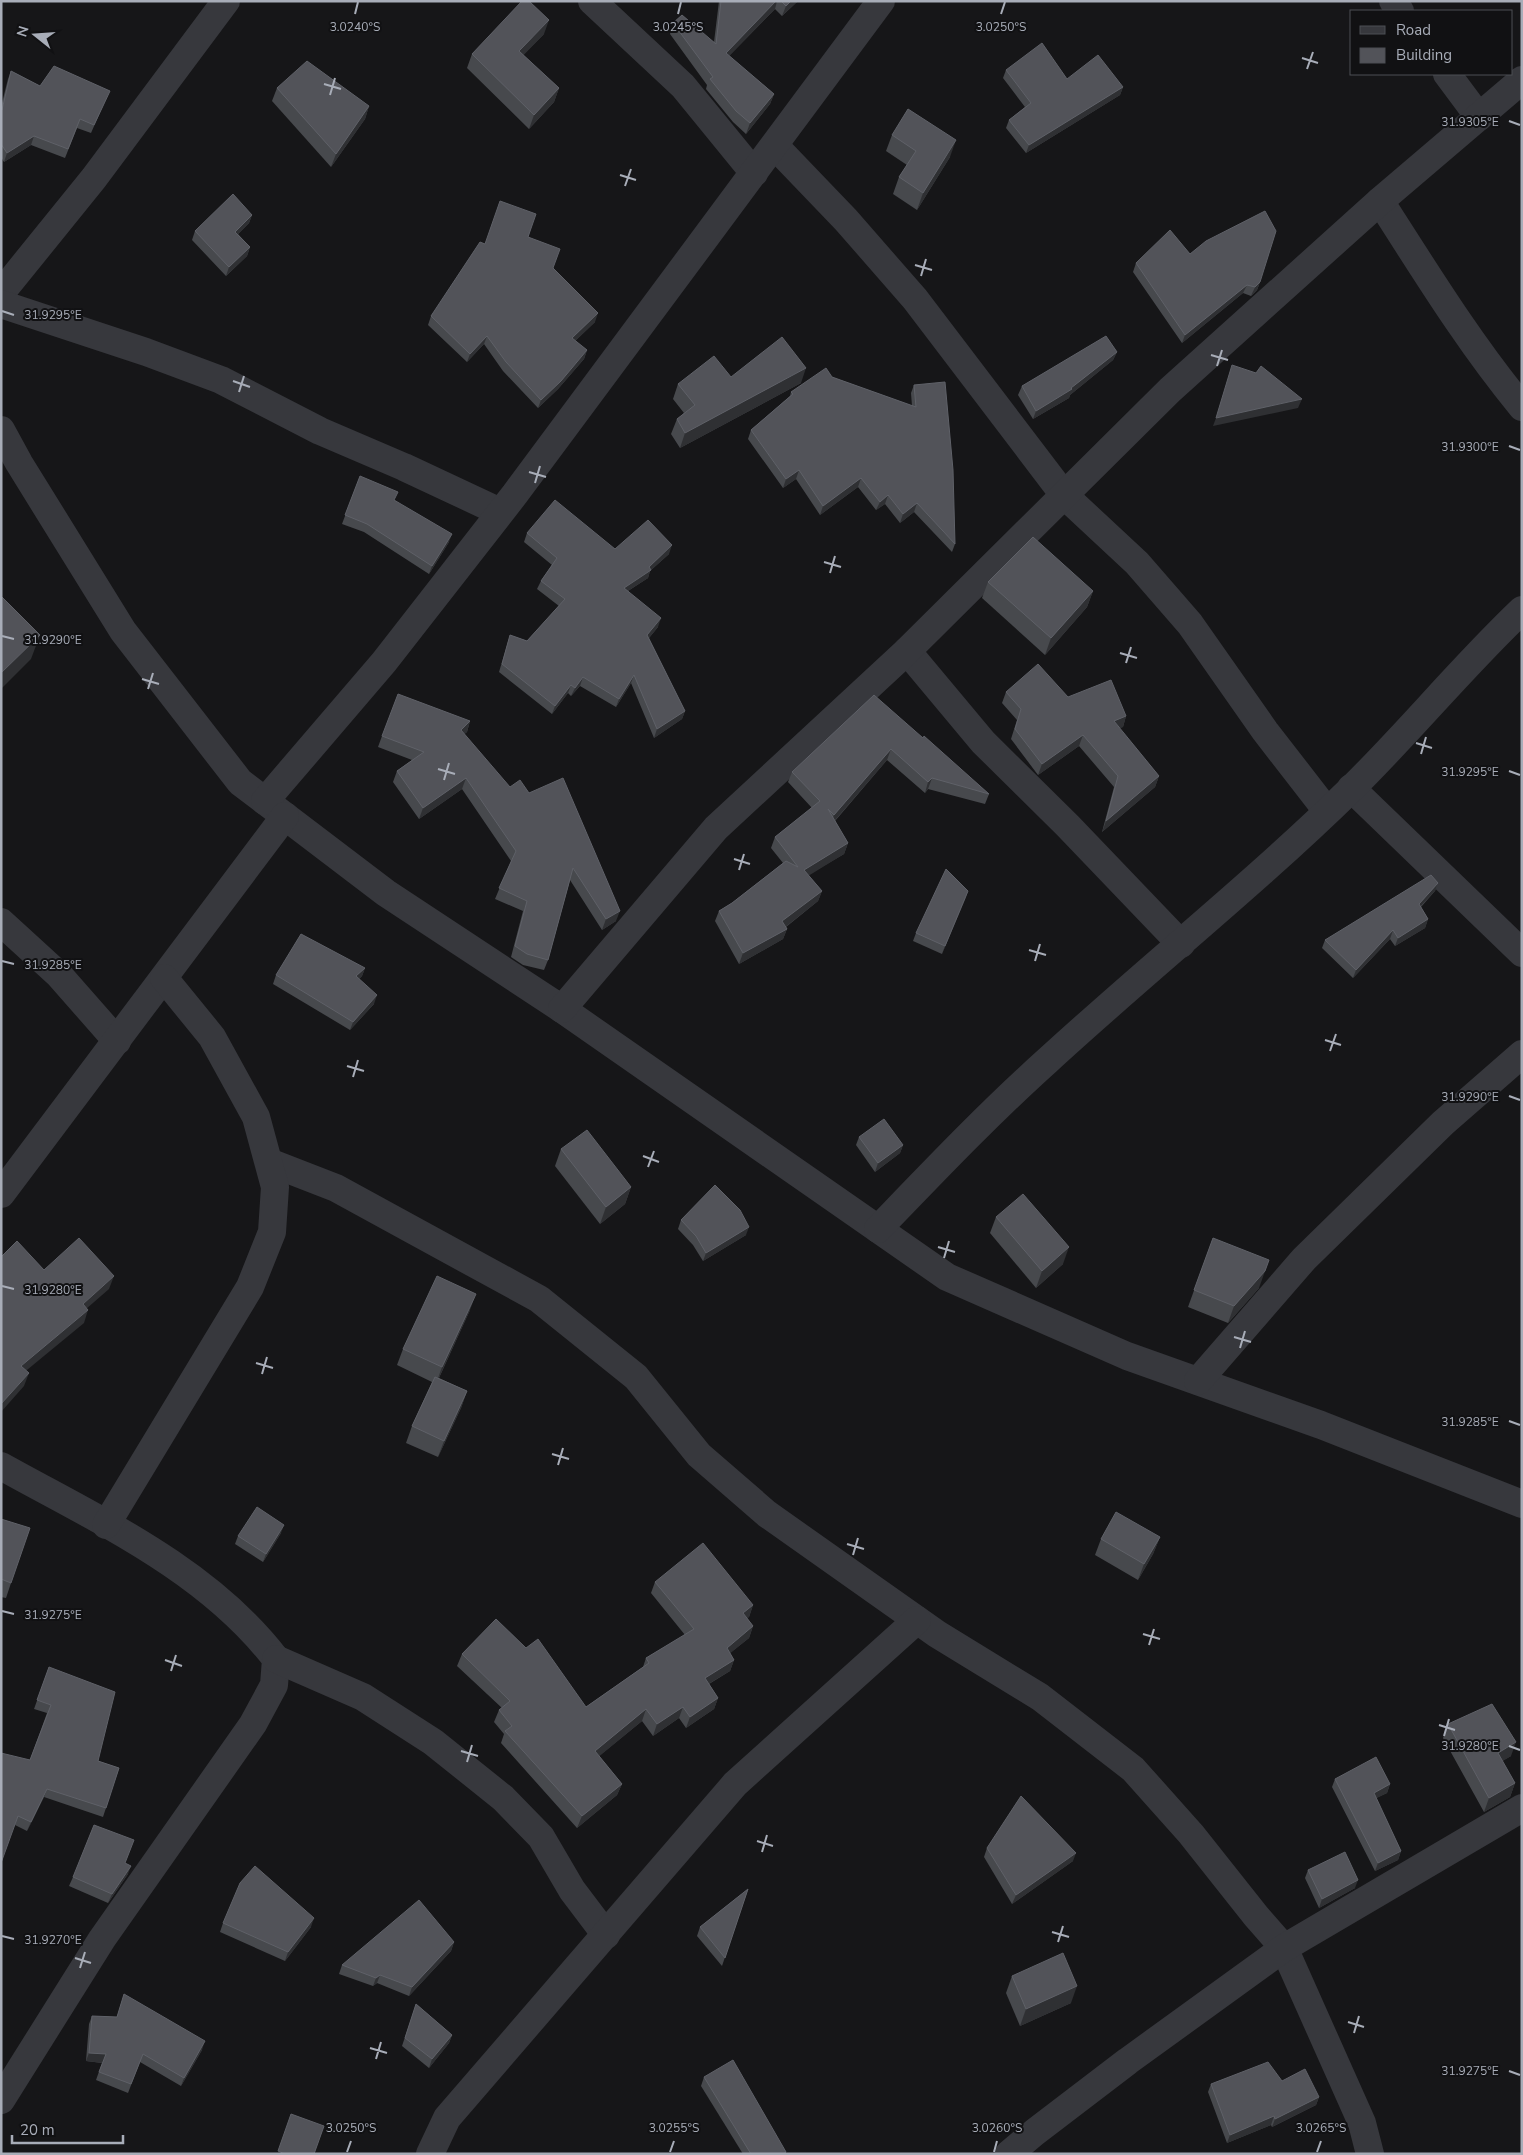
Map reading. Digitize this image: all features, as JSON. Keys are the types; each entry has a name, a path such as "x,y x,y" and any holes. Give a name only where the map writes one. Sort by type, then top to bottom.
{"street":[{"path":"1,293 94,178 226,1"},
{"path":"592,1 683,86 754,174"},
{"path":"1,1194 164,978 275,808 754,174 881,1"},
{"path":"1448,75 1479,117"},
{"path":"562,1009 716,828 906,651 1170,390 1380,201 1522,80"},
{"path":"775,146 846,220 915,299 1064,495 1136,563 1190,624 1265,731 1327,811"},
{"path":"1380,201 1427,275 1504,385 1522,407"},
{"path":"1,304 146,352 221,380 320,431 404,467 500,512"},
{"path":"1,430 19,463 123,631 240,782 386,893 562,1009 947,1277 1127,1356 1321,1426 1522,1504"},
{"path":"878,1229 930,1174 1046,1062 1181,944 1351,788 1480,650 1522,610"},
{"path":"906,651 983,742 1068,826 1181,944"},
{"path":"1351,788 1522,953"},
{"path":"1,922 59,975 117,1041"},
{"path":"106,1525 250,1287 272,1232 276,1186 256,1118 212,1036 164,978"},
{"path":"1198,1381 1304,1259 1443,1123 1522,1054"},
{"path":"269,1162 336,1188 539,1299 636,1377 699,1455 767,1514 937,1634 1040,1697 1133,1769 1191,1834 1284,1948 1362,2122 1370,2154"},
{"path":"1,1466 106,1525 200,1583 256,1634 276,1659 362,1697 433,1742 504,1798 540,1838 572,1890 606,1935"},
{"path":"430,2154 447,2118 735,1784 917,1620"},
{"path":"1,2100 102,1939 253,1724 274,1685 276,1659"},
{"path":"1009,2154 1128,2061 1284,1948 1522,1808"}],"building":[{"path":"522,1 529,1 549,20 519,51 559,88 534,115 472,54"},
{"path":"721,1 776,1 726,53 774,94 750,123 736,111 710,79 713,77 673,23 682,15 716,44"},
{"path":"781,1 791,1 786,6"},
{"path":"1042,43 1067,79 1098,55 1123,87 1029,145 1009,120 1031,103 1006,70"},
{"path":"307,61 369,106 336,154 277,88"},
{"path":"54,66 110,91 94,125 80,119 68,149 34,136 7,153 1,144 1,107 2,110 11,71 40,86"},
{"path":"908,109 956,140 923,193 899,177 916,151 892,135"},
{"path":"233,194 252,215 235,232 250,247 229,267 195,231"},
{"path":"500,201 536,214 528,237 560,249 553,268 598,313 572,338 587,350 561,381 541,400 506,362 487,336 470,354 431,316 480,242 485,244"},
{"path":"1265,211 1276,231 1260,282 1255,287 1247,285 1185,335 1136,263 1170,230 1190,254 1206,241"},
{"path":"1106,336 1117,352 1072,389 1036,411 1022,386"},
{"path":"782,337 806,368 685,433 677,419 695,405 678,384 714,356 731,377"},
{"path":"1232,365 1256,373 1261,366 1302,399 1216,418"},
{"path":"826,368 832,377 916,407 914,385 945,382 953,470 955,544 917,503 903,514 888,495 880,502 861,478 823,506 799,470 786,479 751,430 793,394 791,392"},
{"path":"360,476 398,492 394,500 452,534 432,566 367,524 345,515"},
{"path":"555,500 615,549 648,520 672,545 649,567 651,570 624,588 661,618 647,635 685,711 657,729 634,675 619,699 583,677 575,688 571,685 555,706 502,664 510,635 527,641 565,599 541,581 557,558 527,533"},
{"path":"1033,537 1093,591 1051,638 988,582"},
{"path":"1,596 40,635 1,673"},
{"path":"1038,664 1068,697 1111,680 1126,716 1114,721 1159,776 1106,821 1118,776 1083,735 1042,764 1015,729 1021,709 1006,692"},
{"path":"398,694 470,721 461,730 510,787 520,780 529,793 563,778 620,911 606,919 573,868 548,960 527,954 515,946 527,901 499,888 516,851 466,778 423,808 397,771 424,752 382,736"},
{"path":"874,695 923,738 924,736 989,794 932,778 928,782 891,749 834,815 828,809 848,843 804,870 822,891 782,921 787,929 743,953 719,911 786,861 798,867 775,837 820,801 792,772"},
{"path":"946,869 968,891 945,946 916,933"},
{"path":"1431,875 1438,883 1419,904 1428,919 1398,938 1393,930 1356,970 1325,940"},
{"path":"301,934 365,968 356,976 377,995 353,1022 276,975"},
{"path":"884,1119 903,1145 878,1163 859,1137"},
{"path":"587,1130 631,1187 606,1207 561,1149"},
{"path":"715,1185 740,1210 749,1227 706,1253 696,1236 681,1220"},
{"path":"1023,1194 1069,1247 1042,1271 996,1217"},
{"path":"79,1238 114,1276 83,1304 88,1310 21,1366 29,1373 1,1404 1,1257 17,1241 44,1270"},
{"path":"1213,1238 1269,1260 1265,1271 1234,1306 1194,1290"},
{"path":"437,1276 476,1294 442,1367 403,1349"},
{"path":"435,1377 467,1391 444,1441 412,1426"},
{"path":"257,1507 284,1525 266,1554 238,1536"},
{"path":"1116,1512 1160,1537 1144,1564 1101,1539"},
{"path":"1,1519 30,1528 11,1583 1,1579"},
{"path":"703,1543 753,1605 743,1613 753,1626 727,1648 734,1660 705,1678 718,1698 690,1717 683,1707 657,1724 646,1709 595,1751 622,1784 582,1816 505,1731 512,1726 499,1710 510,1701 462,1654 496,1619 526,1648 538,1639 586,1707 649,1663 646,1658 694,1629 655,1582"},
{"path":"49,1667 115,1692 98,1761 119,1768 106,1808 47,1789 31,1822 18,1816 1,1863 1,1753 30,1760 51,1705 37,1700"},
{"path":"1492,1704 1516,1742 1498,1753 1515,1783 1489,1798 1448,1724"},
{"path":"1376,1757 1390,1784 1374,1793 1401,1851 1378,1863 1335,1779"},
{"path":"1021,1796 1076,1853 1016,1895 987,1848"},
{"path":"94,1825 134,1840 125,1863 131,1866 112,1894 73,1877"},
{"path":"1345,1852 1358,1880 1322,1899 1308,1870"},
{"path":"255,1866 314,1918 288,1952 223,1923 240,1883"},
{"path":"748,1889 725,1958 700,1927"},
{"path":"419,1900 454,1942 412,1987 380,1975 376,1978 342,1965"},
{"path":"1063,1953 1077,1986 1026,2009 1012,1976"},
{"path":"124,1994 205,2041 184,2078 143,2054 131,2084 99,2072 106,2054 89,2053 92,2016 117,2017"},
{"path":"416,2004 452,2035 432,2059 405,2038"},
{"path":"733,2060 786,2152 783,2154 751,2154 704,2077"},
{"path":"1268,2062 1282,2081 1305,2069 1319,2097 1275,2119 1274,2116 1230,2135 1211,2084"},
{"path":"291,2114 324,2126 314,2154 285,2154 278,2151"}]}
